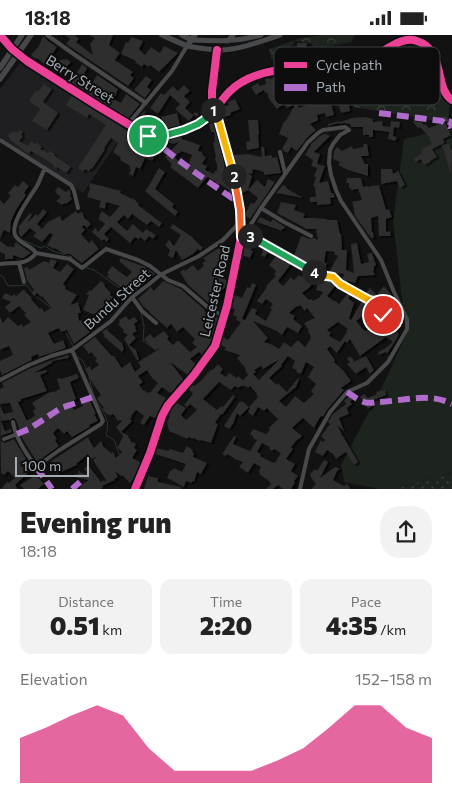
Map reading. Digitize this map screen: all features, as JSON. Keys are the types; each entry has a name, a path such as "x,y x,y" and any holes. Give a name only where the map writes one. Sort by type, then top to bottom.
{"main road":[{"path":"0,79 22,35"},
{"path":"0,68 31,35"},
{"path":"162,35 187,46 193,37 182,35"}],"street":[{"name":"Berry Street","path":"0,35 15,51 98,106 151,137 155,138 184,130 198,124 215,108"},
{"path":"47,35 146,103"},
{"path":"228,41 233,35"},
{"path":"193,37 228,41 260,35"},
{"path":"128,123 172,71 187,46 217,50 230,49 280,35"},
{"path":"389,47 408,40 416,41 426,47"},
{"name":"Leicester Road","path":"135,489 150,453 162,416 168,405 194,375 215,346 229,296 241,237 241,221 234,177 213,103 212,91 217,50"},
{"path":"215,108 234,86 244,80 274,70"},
{"path":"440,73 446,95 452,100"},
{"path":"241,237 245,234 308,142 323,130 345,127 348,129 348,131 340,135 330,150 329,163 333,183 341,201 381,260 407,319 407,329 388,362 367,383 347,392 330,412 309,449 300,489"},
{"path":"0,140 73,187 78,208"},
{"path":"280,151 285,173"},
{"path":"45,168 20,214 14,232 16,238 36,253 70,259 82,268 106,249 138,260 150,266 168,280 183,286 211,310 224,316"},
{"path":"261,208 311,237"},
{"name":"Bundu Street","path":"0,380 29,365 72,350 111,321 132,297 160,275 199,256 223,240 241,221"},
{"path":"245,234 312,271 333,277 340,284 374,301 383,315"},
{"path":"0,264 28,261 36,253"},
{"path":"20,263 24,282"},
{"path":"132,297 142,311 156,323"},
{"path":"13,422 24,452 36,467 102,423 103,421 72,350"},
{"path":"4,439 17,434"}],"shaded area":[{"path":"21,62 127,128 83,193 0,137 0,89"}],"green space":[{"path":"323,35 355,35 351,42 325,47 314,47 311,43 295,41 291,47 275,47 301,38"},
{"path":"388,42 394,47 382,47"},
{"path":"274,47 274,59 271,59 269,49"},
{"path":"443,78 450,97 448,123 354,107 354,105 440,105 440,80"},
{"path":"452,128 452,473 393,489 379,489 344,482 341,465 386,379 406,335 393,220 404,139"},
{"path":"452,473 452,489 393,489"}],"building":[{"path":"65,35 75,35 79,39 76,42 93,55 90,44 95,38 89,35 113,35 109,45 120,53 115,60 133,72 130,75 134,78 128,86 66,44 70,39"},
{"path":"43,36 57,47 45,65 31,55 39,46"},
{"path":"131,37 143,41 139,49 145,55 151,47 160,53 164,46 178,53 159,72 150,65 149,67 144,64 142,67 136,61 121,54 126,42 128,43"},
{"path":"297,43 307,43 307,47 297,47"},
{"path":"67,59 71,62 61,72 59,71 56,74 53,71 60,60"},
{"path":"82,64 87,68 83,77 93,82 97,75 118,89 114,99 121,103 126,94 140,104 128,119 69,82 74,74 76,75"},
{"path":"146,76 152,80 147,87 151,90 145,98 134,90"},
{"path":"274,78 274,105 283,105 277,109 269,99 267,92 265,93 264,90 256,95 251,87 258,83 260,86 266,84 265,79"},
{"path":"44,84 52,89 43,102 58,113 47,130 32,121 40,109 29,101 36,90 38,92"},
{"path":"184,85 190,91 184,96 190,102 185,108 193,115 195,112 199,114 197,117 194,115 189,121 175,109 180,104 170,95 158,114 150,108 161,93 164,95 173,86 178,91"},
{"path":"72,95 126,130 147,141 145,148 156,154 152,161 145,158 140,169 136,167 133,176 129,174 130,166 120,160 121,158 113,152 118,143 111,138 92,169 89,171 85,169 83,172 78,168 106,125 89,114 87,118 66,105"},
{"path":"235,99 240,109 224,117 222,107 229,105 228,102"},
{"path":"295,105 299,108 307,105 332,105 334,115 326,117 325,113 317,115 318,120 310,124 316,130 297,151 291,147 288,153 282,149 288,138 279,134 284,121"},
{"path":"338,105 349,105 350,111 341,113"},
{"path":"144,111 146,112 144,114 149,117 147,121 151,123 147,130 135,123"},
{"path":"177,113 180,125 166,129 161,117"},
{"path":"364,117 373,119 373,122 382,121 383,126 390,127 391,121 400,122 399,128 394,127 393,136 397,137 395,141 388,139 389,132 373,130 373,137 369,137 369,135 363,135 363,127 351,127 350,124 344,123 328,126 328,124 339,121"},
{"path":"248,120 258,120 259,148 247,150 246,142 250,141"},
{"path":"412,121 421,122 429,128 445,123 451,135 443,139 444,143 432,149 437,157 424,165 421,159 416,162 413,159 422,153 422,149 432,144 430,138"},
{"path":"215,123 222,148 225,170 228,171 233,195 228,193 229,190 220,184 218,186 215,184 216,182 207,177 198,188 170,167 172,164 165,157 179,142 173,144 165,140 181,135 182,139 200,145 198,151 202,152 203,156 206,157 202,164 207,166 205,170 214,174 217,171 217,163 213,142 215,142 214,132 211,132 209,124","holes":["181,151 192,155 187,167 175,158"]},
{"path":"20,130 23,132 21,135 23,136 19,141 28,146 31,141 35,144 36,142 42,147 40,149 55,154 71,167 66,173 57,167 56,169 54,165 31,151 29,154 24,151 7,136 11,132 18,133"},
{"path":"329,133 326,134 330,136 314,152 320,154 317,164 325,166 319,183 328,181 331,193 335,197 330,198 331,204 317,205 317,202 310,202 310,197 316,197 315,187 313,186 317,168 311,166 313,160 305,155 312,143 320,136 324,134"},
{"path":"363,144 367,144 369,156 361,156 365,164 368,164 368,176 348,170 338,165 340,162 333,159 334,151 337,147 342,151 352,146 353,149 364,147"},
{"path":"449,144 452,151 451,175 442,145"},
{"path":"261,147 264,147 265,156 272,155 272,158 277,157 281,173 264,175 264,172 253,169 252,174 248,173 252,176 248,190 241,194 233,155 248,154 262,157"},
{"path":"159,168 165,172 155,189 174,204 172,207 178,212 175,216 145,191"},
{"path":"381,169 392,169 393,174 398,171 405,185 400,188 397,181 381,184"},
{"path":"347,178 361,178 363,187 379,185 386,210 389,209 392,217 386,219 386,231 390,231 391,236 379,236 378,216 371,218 374,238 371,238 355,216 352,202 362,200 358,189 351,190 349,188 349,183 346,183"},
{"path":"268,179 275,182 250,219 244,215 251,203 254,204 258,198 248,190 257,180 265,187"},
{"path":"23,181 29,186 24,193 26,195 11,221 10,233 4,230 0,238 0,200 4,204 11,196 8,193 15,185 18,187"},
{"path":"90,183 121,191 120,193 133,198 138,205 162,223 159,227 151,221 147,225 132,214 128,219 124,215 117,222 127,231 133,224 143,233 146,229 156,235 153,239 149,236 145,241 140,237 139,239 135,237 130,243 111,227 104,234 109,239 106,242 104,239 102,241 92,232 95,228 98,232 105,224 98,219 99,216 102,211 110,217 120,206 106,202 105,209 99,207 101,201 87,197"},
{"path":"283,185 286,188 303,198 276,193"},
{"path":"58,187 66,192 69,189 72,199 66,204 62,205 56,201 61,197 55,192"},
{"path":"281,202 296,205 294,210 305,214 303,218 337,220 341,234 342,250 347,250 346,270 354,273 351,244 357,243 361,264 369,262 367,254 372,253 376,265 373,270 375,275 358,276 355,283 342,280 344,274 329,272 338,256 334,254 335,252 326,251 324,262 327,264 322,271 294,256 301,236 318,240 316,229 306,229 277,213"},
{"path":"43,209 47,212 37,224 42,229 48,222 60,216 62,221 76,211 78,214 82,212 85,219 91,224 87,228 84,225 82,227 85,230 81,234 89,243 92,240 99,249 82,263 70,254 64,254 47,245 53,235 50,233 42,242 33,236 36,233 30,228 21,237 19,225 30,213 32,215 27,223 36,214 38,216"},
{"path":"260,217 271,222 273,219 285,227 282,231 257,222"},
{"path":"173,224 191,236 203,248 200,251 198,249 182,260 176,250 173,258 168,256 170,250 165,245 169,240 174,246 181,235 170,228"},
{"path":"0,241 6,246 14,247 15,243 17,243 31,253 23,258 13,255 13,259 5,259 5,254 0,252"},
{"path":"248,241 254,245 250,250 253,251 250,258 241,255"},
{"path":"224,246 230,252 223,260 227,263 219,273 228,284 219,294 221,296 211,305 188,285 180,272 193,265 198,271 204,266 202,263 206,261 203,258 219,248 221,250"},
{"path":"264,248 291,264 278,281 283,286 291,277 294,280 299,275 301,277 303,274 306,276 308,272 317,277 309,288 302,293 309,300 313,301 319,298 323,292 316,290 318,283 322,284 325,279 336,285 327,296 334,301 339,304 348,293 351,295 348,298 354,303 349,319 351,320 362,301 372,304 374,308 369,306 365,315 356,321 365,331 378,323 380,326 387,320 398,327 396,329 399,335 387,354 386,352 379,355 378,352 393,342 386,337 360,356 350,339 347,343 345,341 337,353 330,346 327,349 335,360 334,362 351,381 341,388 344,390 323,417 320,417 314,428 303,418 292,428 302,436 291,447 293,449 286,459 295,464 291,471 298,476 291,489 283,489 278,485 273,489 266,489 271,484 259,474 261,467 254,463 248,473 239,467 243,462 227,454 226,456 222,454 234,436 236,437 233,444 250,451 257,440 250,435 253,429 266,434 278,419 267,408 264,411 258,407 253,416 248,412 249,407 258,397 250,386 248,388 243,385 238,388 235,386 231,390 219,382 203,399 216,409 215,411 223,407 233,395 235,397 215,423 218,424 211,443 188,437 187,439 173,433 169,431 167,422 170,416 167,415 175,402 186,408 181,415 186,420 197,410 190,404 187,407 184,405 193,394 188,388 192,383 194,386 202,380 218,364 223,369 220,373 226,377 229,373 243,380 248,375 246,369 237,358 240,355 224,350 226,348 220,344 222,336 228,340 241,322 236,320 237,317 233,315 235,310 231,307 233,294 242,298 247,287 250,288 252,283 256,285 242,319 245,320 252,308 257,310 255,314 266,321 272,309 270,308 273,304 266,299 262,304 257,301 266,286 276,276 274,274 276,271 269,265 276,256 267,253 265,257 261,256","holes":["300,305 305,311 307,308 315,318 304,323 311,336 305,347 298,340 291,347 284,342 279,349 264,342 268,338 253,321 282,335 287,327 298,333 302,326 293,319 295,316 289,313","338,322 348,329 340,342 329,336 331,333 327,330","288,356 295,361 292,368 297,370 296,372 301,374 306,362 314,367 308,377 316,384 311,391 314,394 304,403 295,396 286,407 279,401 296,387 299,379 287,392 278,383 277,385 269,378 282,366","280,359 259,380 253,374 256,372 254,370 261,366 263,369","262,443 270,447 272,451 274,449 281,453 275,463 260,456 261,454 257,452"]},
{"path":"121,258 145,267 155,274 125,299 121,295 126,291 107,277 109,274 107,273 112,266 127,277 132,272 119,261"},
{"path":"51,259 57,261 53,268 60,272 67,264 74,269 63,284 66,287 65,289 77,295 70,305 78,302 81,313 78,313 79,321 81,320 90,332 74,344 67,330 61,332 59,328 48,333 54,344 63,340 66,348 39,357 38,354 31,357 32,360 2,375 0,361 13,355 9,346 0,350 0,317 3,323 8,317 18,326 22,324 23,327 31,322 19,306 10,313 5,307 11,302 2,298 5,293 16,296 24,290 44,312 52,308 42,296 37,293 34,296 32,292 34,290 27,280 24,268 28,267 29,270 44,261 49,263"},
{"path":"101,281 113,297 95,315 83,310 89,295 86,294"},
{"path":"163,281 181,289 204,311 219,318 212,343 205,353 202,355 199,352 190,359 197,365 188,375 170,362 184,380 170,393 162,387 157,393 166,398 155,418 150,416 144,425 140,423 144,416 136,410 131,416 130,419 132,421 121,432 129,436 130,441 136,444 134,448 137,450 132,458 142,463 136,476 130,483 115,471 118,477 102,486 103,488 80,489 81,485 89,480 69,476 78,474 79,470 81,473 90,475 84,469 88,465 101,482 106,480 93,460 97,456 92,459 88,454 77,465 57,474 50,462 88,437 94,448 101,441 102,445 111,453 113,452 116,458 122,452 117,447 123,436 116,427 122,421 118,421 113,414 108,415 102,409 104,408 97,398 101,395 85,369 90,366 91,370 99,365 95,361 97,359 91,352 89,354 83,346 95,337 114,356 122,368 130,362 135,372 141,367 138,362 161,348 155,350 144,339 150,334 154,338 164,331 169,337 167,339 173,345 179,341 190,352 197,347 192,343 195,339 183,327 177,332 171,324 167,328 138,299 151,287 154,291","holes":["147,370 158,383 150,393 147,393 139,385 143,382 138,376"]},
{"path":"384,286 394,301 390,304 399,313 396,316 385,306 383,308 376,298 366,293 370,288 380,298 378,293"},
{"path":"126,316 129,320 134,317 138,321 134,324 137,331 132,334 136,338 129,345 136,350 139,360 137,360 124,339 128,335 123,332 124,330 118,324 119,320"},
{"path":"106,329 122,343 124,349 122,352 103,336 105,335 102,332"},
{"path":"68,355 69,358 52,361 52,363 34,373 46,370 47,372 40,375 47,391 21,399 18,402 27,421 35,416 33,410 36,409 32,403 48,393 60,389 57,379 77,374 79,378 70,382 76,399 69,402 74,410 83,406 82,403 89,399 98,421 72,437 67,431 64,434 58,428 53,433 59,446 37,462 22,438 16,420 13,418 9,421 1,421 5,431 11,429 12,432 1,436 1,441 5,443 14,439 32,469 15,485 18,489 1,489 7,482 9,483 15,478 8,471 4,475 1,473 0,405 4,414 13,412 10,403 0,404 0,389 4,387 2,383 31,368"},
{"path":"350,356 354,360 353,362 366,356 374,370 370,374 366,367 356,374 347,364 350,362 347,359"},
{"path":"385,390 386,395 370,401 372,406 368,409 360,397 364,394 368,398 377,394 376,392"},
{"path":"349,396 353,400 350,401 352,404 347,408 349,414 339,418 344,431 337,425 358,462 354,465 346,452 336,459 327,450 323,456 315,452 321,440 323,442 325,440 321,436 330,424 328,422 333,414 346,404 344,401"},
{"path":"240,401 249,407 240,416 237,413 229,429 224,426"},
{"path":"187,446 193,450 193,457 207,463 201,474 197,472 194,482 186,481 184,487 167,478 170,471 174,468 182,472 186,464 155,454 156,448 169,451 170,449 183,453"},
{"path":"324,460 328,462 320,478 335,467 340,469 333,480 344,486 347,484 351,489 311,489 316,484 310,474 315,469 317,471"},
{"path":"36,475 44,484 38,489 24,489 20,485"},
{"path":"148,476 158,478 158,482 181,487 181,489 144,489"}],"waterway":[{"path":"20,239 41,248 45,246 53,251 72,257 71,259"},
{"path":"86,268 94,270 125,292"},
{"path":"0,275 8,286 27,285 33,294 49,306 51,310"},
{"path":"141,312 144,326 143,341 156,350"},
{"path":"64,329 74,348"},
{"path":"76,356 83,361 86,368"},
{"path":"89,376 95,397 107,420 106,435 115,441 120,456"}],"marked path":[{"path":"379,113 442,121 449,126 452,119"},
{"path":"151,138 211,184 232,198 238,199"},
{"path":"347,392 367,403 435,398 452,404"},
{"path":"17,434 29,429 61,408 93,397"},
{"path":"36,467 52,489"},
{"path":"72,489 80,482"}],"cycle path":[{"path":"0,35 12,49 27,61 151,137 170,134 201,123 236,86 256,76 274,71"},
{"path":"389,47 407,40 417,41 427,47"},
{"path":"135,489 150,453 162,416 168,405 194,375 215,346 227,306 241,237 241,221 234,177 212,99 217,50"},
{"path":"440,76 443,87 452,100"}],"route":[{"path":"148,136 155,138 184,130 198,124 215,108 234,177 240,210 241,237 245,234 312,271 333,277 340,284 374,301 383,315"}]}
